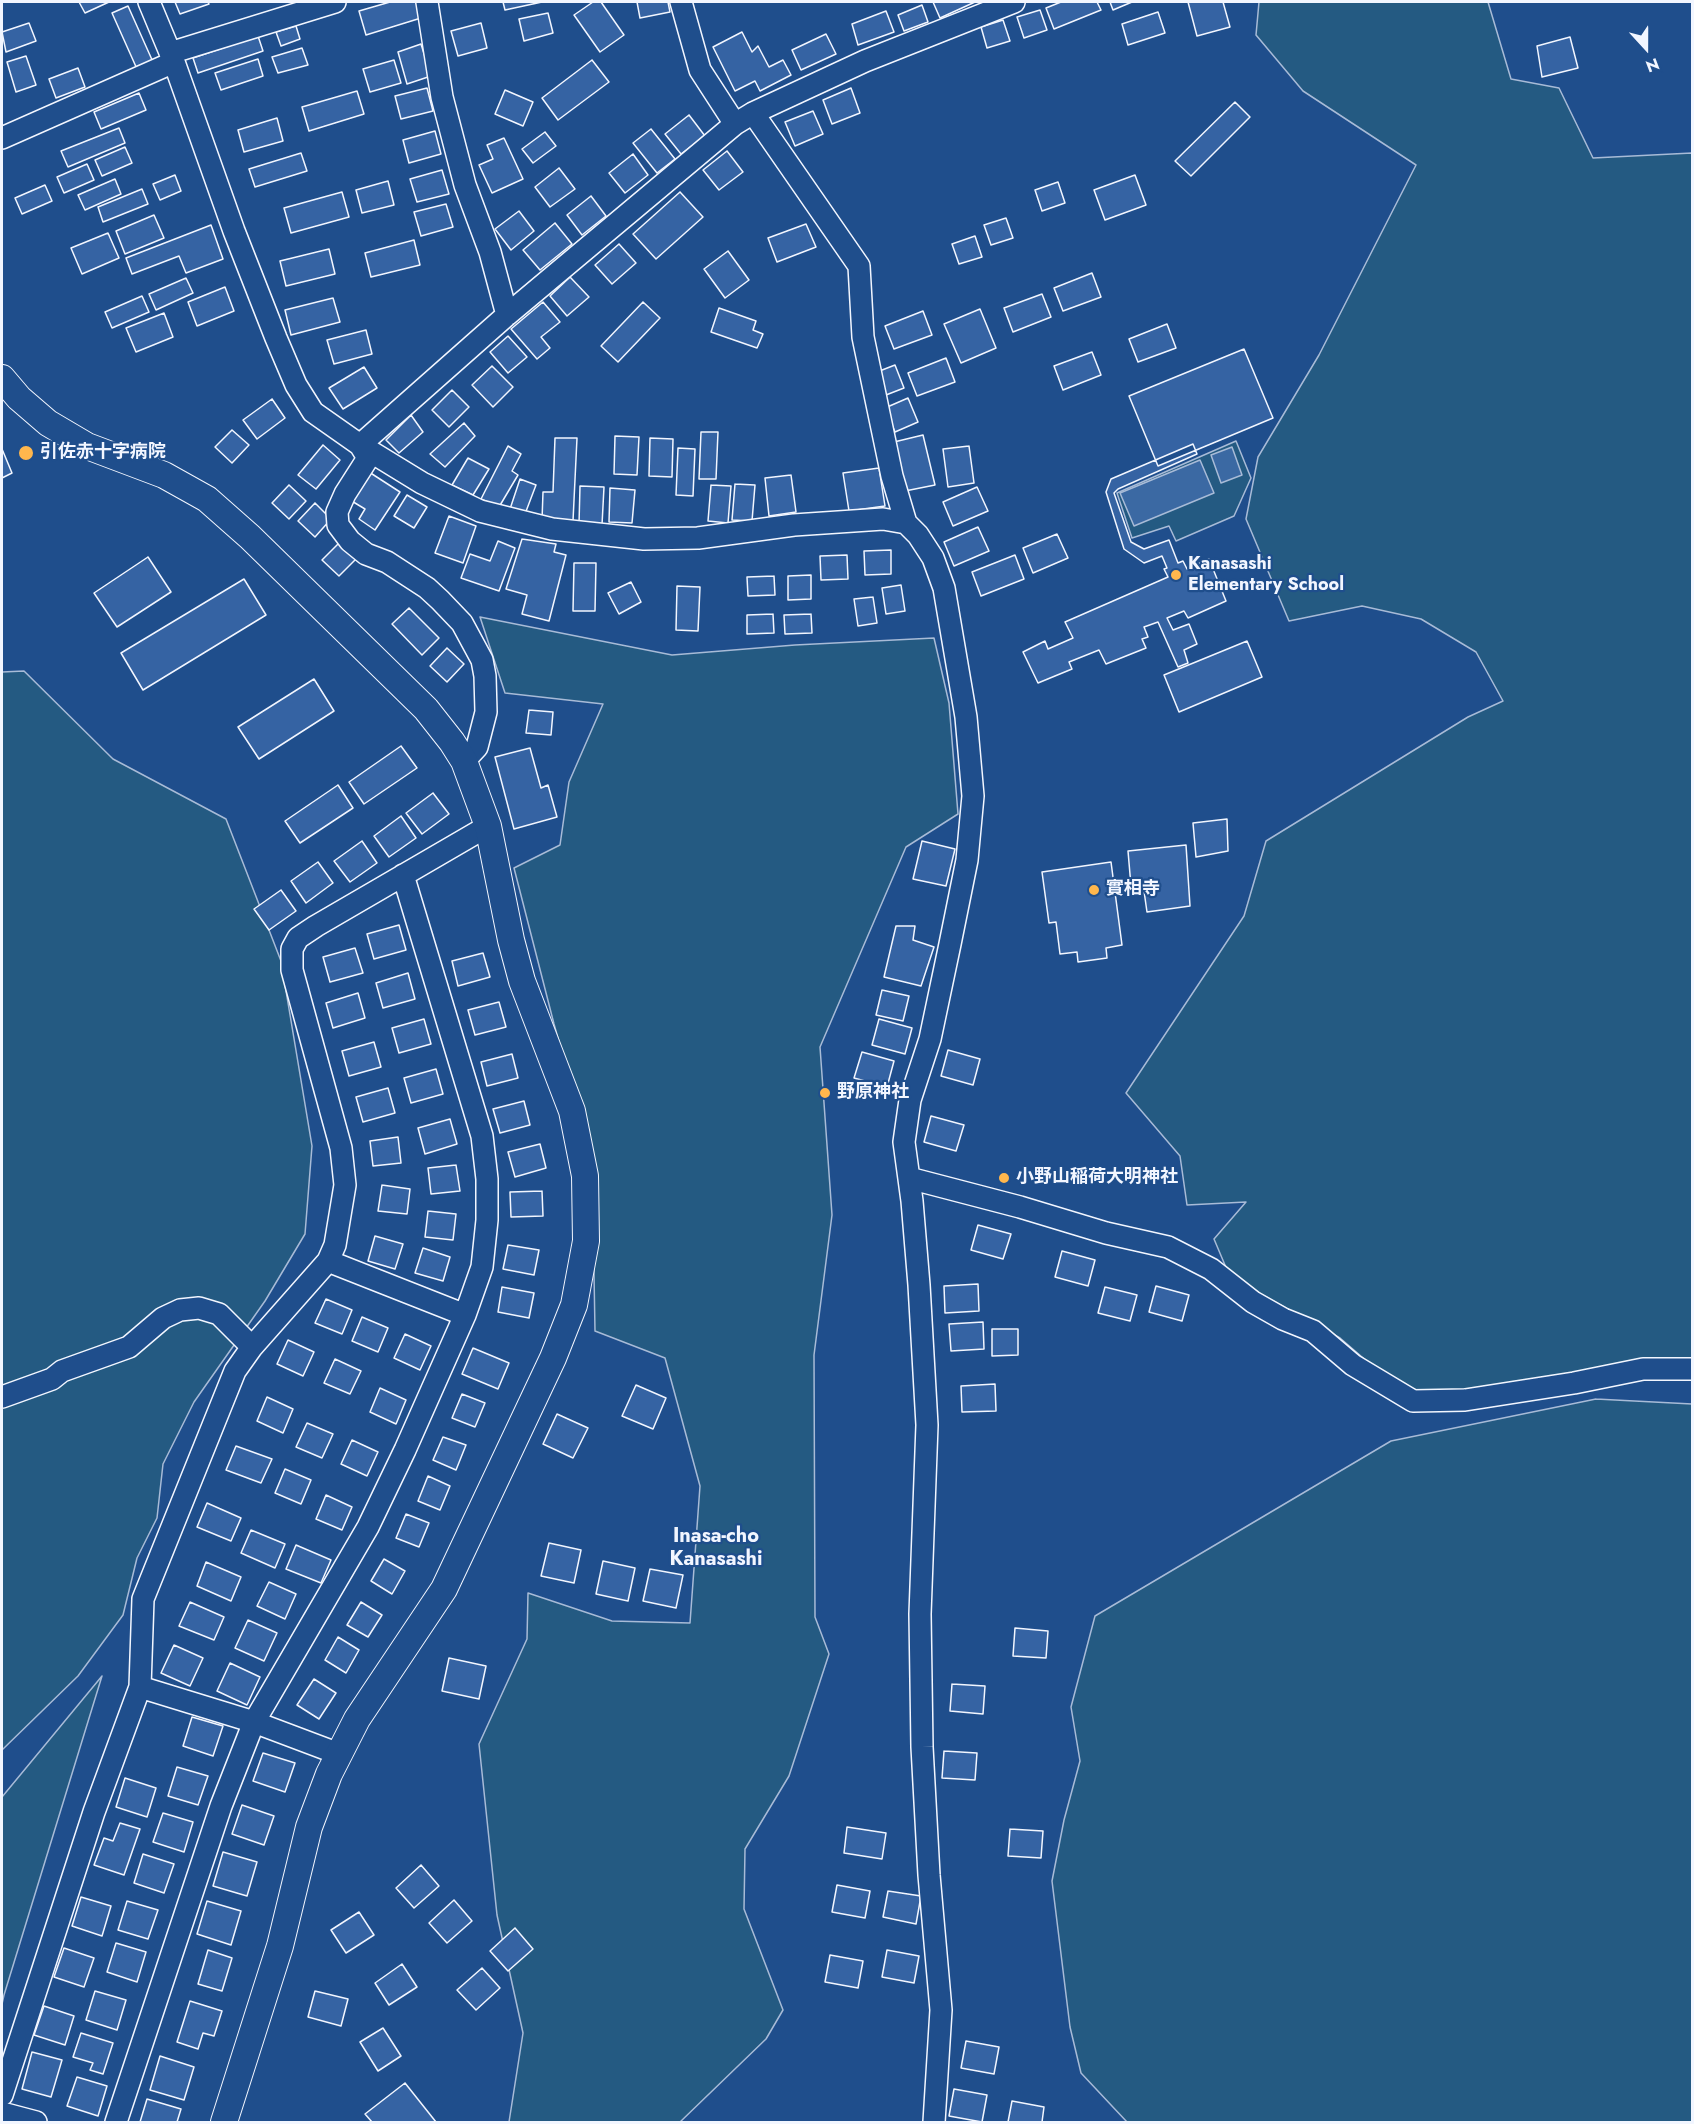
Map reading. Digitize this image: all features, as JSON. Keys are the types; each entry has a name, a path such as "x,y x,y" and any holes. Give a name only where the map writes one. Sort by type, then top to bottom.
{"street":[{"path":"149,2 172,58 238,242 296,385 313,412 360,445 422,483 480,511 552,529 644,539 698,538 794,525 883,519 906,523"},
{"path":"2,138 172,58 335,2"},
{"path":"427,2 442,97 465,185 490,252 507,315"},
{"path":"681,2 700,70 735,124"},
{"path":"360,445 507,315 735,124 753,113 865,61 1014,2"},
{"path":"753,113 859,266 863,337 892,476 906,523 918,535 933,558 944,588 966,717 973,796 967,860 930,1039 910,1100 904,1142 919,1285 927,1425 920,1614 929,1875 941,2010 934,2122"},
{"path":"2,378 19,398 48,423 87,446 164,475 207,499 258,545 426,709 452,742 464,761 488,826 511,940 522,981 572,1111 585,1176 586,1241 574,1305 557,1347 449,1579 412,1639 357,1719 329,1774 309,1827 280,1946 224,2122"},
{"path":"360,445 368,458 345,494 337,512 338,525 350,541 366,554 387,562 427,588 440,600 462,624 482,660 486,712 477,747 464,761"},
{"path":"2,2095 94,1812 140,1687 143,1599 235,1371 252,1347 328,1261 335,1245 345,1185 341,1148 292,970 292,949 298,938 316,926 488,826"},
{"path":"116,2122 220,1806 254,1722 368,1527 465,1316 482,1268 487,1220 487,1179 482,1136 403,875"},
{"path":"909,1178 1020,1207 1106,1233 1168,1247 1211,1269 1253,1302 1283,1319 1313,1331 1353,1365 1413,1401 1465,1400 1574,1383 1643,1369 1692,1369"},
{"path":"328,1261 465,1316"},
{"path":"2,1397 52,1378 62,1371 129,1347 163,1318 180,1310 199,1308 219,1314 252,1347"},
{"path":"140,1687 254,1722 339,1754"},
{"path":"2,2113 36,2122"}],"shaded area":[{"path":"1259,2 1488,2 1511,79 1559,88 1593,158 1692,153 1692,1371 1413,1401 1340,1338 1230,1277 1214,1239 1246,1202 1187,1205 1180,1156 1126,1093 1244,916 1266,841 1468,717 1503,701 1476,652 1421,619 1362,606 1289,621 1246,519 1258,457 1319,355 1416,165 1303,91 1256,35"},
{"path":"1236,441 1251,478 1234,516 1176,541 1169,526 1132,538 1117,493"},
{"path":"1232,447 1242,475 1221,483 1211,455"},
{"path":"1200,460 1214,493 1134,526 1120,493"},
{"path":"480,617 672,655 795,645 934,638 949,703 958,814 906,847 820,1047 832,1215 814,1355 815,1617 829,1654 789,1776 745,1849 744,1909 783,2010 766,2039 680,2122 509,2122 523,2033 497,1915 479,1744 527,1639 528,1593 612,1621 690,1623 700,1486 665,1358 595,1331 592,1159 514,868 560,845 569,782 603,704 505,693"},
{"path":"24,671 113,759 226,819 281,961 312,1146 305,1234 265,1301 194,1402 163,1464 157,1518 137,1558 123,1615 78,1676 2,1750 2,672"},
{"path":"1596,1399 1692,1404 1692,2122 1127,2122 1081,2073 1070,2027 1052,1881 1064,1820 1080,1761 1071,1707 1095,1616 1391,1441"},
{"path":"102,1676 4,1995 2,2004 2,1797"}],"building":[{"path":"79,2 109,2 85,13"},
{"path":"175,2 208,2 209,4 180,14"},
{"path":"390,2 416,2 421,18 366,35 359,11"},
{"path":"503,2 542,2 505,10"},
{"path":"593,2 601,2 624,35 600,52 574,15"},
{"path":"637,2 668,2 670,12 640,18"},
{"path":"933,2 975,2 940,18"},
{"path":"1061,2 1097,2 1101,10 1054,29 1046,8"},
{"path":"1110,2 1132,2 1113,10"},
{"path":"1188,2 1223,2 1230,27 1197,36"},
{"path":"922,5 928,22 904,31 898,15"},
{"path":"128,6 153,62 137,69 112,13"},
{"path":"1040,10 1047,30 1024,38 1017,17"},
{"path":"886,11 894,32 858,45 852,24"},
{"path":"1158,12 1165,33 1128,45 1122,24"},
{"path":"548,13 553,33 524,41 519,19"},
{"path":"1003,20 1010,41 987,48 981,27"},
{"path":"29,23 36,41 6,52 2,32"},
{"path":"481,23 487,48 458,56 451,31"},
{"path":"296,26 300,39 281,46 276,32"},
{"path":"742,32 752,52 758,46 769,67 783,60 791,75 760,91 755,81 735,91 713,47"},
{"path":"826,34 836,54 801,70 792,50"},
{"path":"258,36 263,51 198,73 193,58"},
{"path":"1570,37 1578,68 1542,77 1537,46"},
{"path":"421,44 431,76 407,84 398,52"},
{"path":"302,48 308,65 278,73 272,57"},
{"path":"26,56 36,85 16,92 7,62"},
{"path":"258,59 263,76 221,90 215,73"},
{"path":"394,60 401,83 370,92 363,69"},
{"path":"592,60 609,82 558,120 542,98"},
{"path":"78,68 85,87 56,98 49,79"},
{"path":"427,88 433,111 401,119 395,96"},
{"path":"851,88 860,113 832,124 823,100"},
{"path":"505,90 533,102 523,126 495,114"},
{"path":"357,91 364,114 309,131 302,107"},
{"path":"139,93 146,110 101,129 94,112"},
{"path":"1235,102 1250,117 1191,176 1175,161"},
{"path":"813,111 823,134 795,146 785,122"},
{"path":"689,115 705,136 681,154 665,134"},
{"path":"277,118 283,141 244,152 238,130"},
{"path":"119,128 125,143 68,167 61,151"},
{"path":"651,129 675,159 657,173 633,143"},
{"path":"435,131 441,154 409,163 403,140"},
{"path":"545,132 556,146 533,163 522,149"},
{"path":"504,138 523,179 492,193 479,165 493,159 487,145"},
{"path":"125,147 132,163 102,176 95,160"},
{"path":"727,151 743,172 719,190 703,170"},
{"path":"301,153 307,171 255,187 249,169"},
{"path":"633,154 648,175 625,193 609,173"},
{"path":"87,164 94,180 64,193 57,177"},
{"path":"559,168 575,189 550,207 535,187"},
{"path":"442,170 449,194 417,202 410,179"},
{"path":"175,175 181,191 160,200 153,184"},
{"path":"1135,175 1146,205 1105,220 1094,190"},
{"path":"115,179 121,194 85,210 78,195"},
{"path":"388,181 394,205 362,213 356,190"},
{"path":"1058,182 1065,203 1042,211 1035,190"},
{"path":"45,185 52,201 22,214 15,198"},
{"path":"142,189 148,204 103,222 98,207"},
{"path":"342,192 349,217 291,233 284,208"},
{"path":"680,192 703,217 656,259 633,234"},
{"path":"591,196 606,216 582,235 567,215"},
{"path":"446,204 453,227 421,236 414,212"},
{"path":"519,211 534,231 511,250 495,229"},
{"path":"154,215 164,238 125,254 116,231"},
{"path":"1006,218 1013,238 991,245 984,225"},
{"path":"555,223 572,244 540,270 523,250"},
{"path":"806,224 816,247 777,262 768,238"},
{"path":"211,225 223,259 186,273 179,256 132,274 126,258"},
{"path":"108,233 119,258 82,274 71,248"},
{"path":"975,236 982,257 959,264 952,244"},
{"path":"414,240 420,265 371,277 365,253"},
{"path":"619,244 636,263 612,284 595,265"},
{"path":"329,249 335,274 286,286 280,261"},
{"path":"728,251 749,280 725,298 704,269"},
{"path":"1092,273 1101,297 1063,311 1054,288"},
{"path":"570,277 589,297 567,316 550,296"},
{"path":"186,278 193,293 156,310 149,294"},
{"path":"225,287 234,311 197,326 188,302"},
{"path":"1042,294 1051,317 1013,332 1004,308"},
{"path":"142,296 149,312 112,328 105,312"},
{"path":"333,298 340,322 291,335 285,310"},
{"path":"543,302 560,322 541,337 550,348 537,359 511,329"},
{"path":"643,302 660,318 618,362 601,346"},
{"path":"719,308 756,321 753,330 763,334 757,348 711,332"},
{"path":"980,309 996,348 961,363 944,324"},
{"path":"923,311 932,335 894,349 885,326"},
{"path":"164,313 173,337 136,352 126,328"},
{"path":"1167,324 1176,348 1138,362 1129,339"},
{"path":"366,330 372,354 334,364 327,340"},
{"path":"508,336 527,357 508,373 490,352"},
{"path":"1244,349 1273,418 1158,466 1129,396"},
{"path":"1092,352 1101,375 1063,390 1054,366"},
{"path":"946,358 955,382 917,396 908,373"},
{"path":"895,365 904,388 886,395 877,372"},
{"path":"492,366 513,387 493,407 472,385"},
{"path":"364,367 377,388 343,409 329,388"},
{"path":"452,390 469,407 449,427 432,410"},
{"path":"908,398 918,422 895,432 885,408"},
{"path":"272,399 285,418 257,439 243,420"},
{"path":"411,415 423,432 399,453 386,440"},
{"path":"464,423 475,436 445,467 430,454"},
{"path":"232,430 249,445 232,463 215,447"},
{"path":"701,432 718,432 716,479 699,479"},
{"path":"923,435 935,485 905,491 894,442"},
{"path":"615,436 639,437 637,475 614,474"},
{"path":"555,438 577,438 573,521 542,520 543,492 553,492"},
{"path":"650,438 673,439 672,477 649,476"},
{"path":"1193,444 1197,454 1118,489 1114,493 1131,542 1144,549 1169,540 1178,563 1183,561 1187,569 1209,559 1226,601 1188,618 1184,611 1167,618 1173,630 1189,624 1197,644 1184,650 1188,663 1178,667 1158,622 1144,627 1148,637 1142,639 1146,648 1106,664 1099,650 1069,662 1072,669 1038,683 1023,652 1045,641 1048,649 1073,638 1065,622 1168,577 1162,556 1144,563 1124,549 1106,492 1111,479"},
{"path":"323,445 340,460 316,489 298,475"},
{"path":"508,446 521,454 512,471 518,475 499,507 481,499"},
{"path":"969,446 974,483 948,487 943,449"},
{"path":"678,448 695,449 693,496 676,495"},
{"path":"2,449 12,473 2,478"},
{"path":"468,458 489,469 473,495 452,485"},
{"path":"879,468 885,506 849,511 843,473"},
{"path":"369,472 400,492 375,530 359,519 365,509 350,500"},
{"path":"791,475 796,512 769,516 765,478"},
{"path":"520,479 536,485 525,514 510,509"},
{"path":"735,484 755,485 752,521 732,520"},
{"path":"289,485 306,501 289,519 272,503"},
{"path":"711,485 731,486 728,523 708,521"},
{"path":"580,486 604,487 602,525 579,524"},
{"path":"977,487 988,511 953,526 943,502"},
{"path":"610,488 635,490 632,523 609,522"},
{"path":"407,495 427,507 414,528 394,516"},
{"path":"315,503 331,519 315,537 298,521"},
{"path":"449,516 476,526 463,563 435,553"},
{"path":"978,527 989,551 954,566 944,542"},
{"path":"1057,534 1068,558 1033,573 1023,548"},
{"path":"522,539 556,544 554,552 566,555 549,621 522,614 527,595 506,589"},
{"path":"498,541 515,548 499,591 461,578 470,554 490,561"},
{"path":"339,543 356,559 339,576 322,560"},
{"path":"891,550 891,574 865,575 864,551"},
{"path":"847,555 848,579 821,580 820,556"},
{"path":"1015,555 1024,579 981,596 972,572"},
{"path":"148,557 171,592 117,627 94,593"},
{"path":"574,563 596,563 595,611 573,611"},
{"path":"811,575 811,599 788,600 788,576"},
{"path":"774,576 775,595 748,596 747,577"},
{"path":"244,579 266,615 143,690 121,653"},
{"path":"631,582 641,602 619,614 608,593"},
{"path":"901,585 905,611 886,614 882,588"},
{"path":"677,586 700,587 698,631 676,630"},
{"path":"873,597 877,623 858,626 854,599"},
{"path":"409,608 439,638 422,655 392,624"},
{"path":"773,614 774,633 747,634 747,615"},
{"path":"811,614 812,633 785,634 784,615"},
{"path":"1247,641 1262,677 1179,712 1164,675"},
{"path":"447,648 464,664 447,682 430,666"},
{"path":"314,679 334,711 259,759 238,727"},
{"path":"529,710 553,712 551,735 526,733"},
{"path":"401,746 417,768 364,804 349,782"},
{"path":"530,748 541,788 548,785 557,817 514,829 495,757"},
{"path":"338,785 353,808 300,843 285,821"},
{"path":"433,793 449,814 422,834 406,813"},
{"path":"401,816 416,838 389,857 374,836"},
{"path":"1227,819 1228,851 1196,857 1193,823"},
{"path":"362,841 377,863 350,882 334,861"},
{"path":"922,841 955,849 946,886 913,879"},
{"path":"1186,845 1190,906 1147,912 1143,884 1131,886 1128,851"},
{"path":"318,862 333,883 306,903 291,881"},
{"path":"1111,862 1122,945 1106,948 1107,958 1078,962 1077,952 1060,954 1056,922 1049,923 1042,872"},
{"path":"281,890 296,911 269,930 254,909"},
{"path":"399,925 406,950 374,959 367,934"},
{"path":"896,926 915,926 913,940 934,947 921,986 884,977"},
{"path":"355,948 363,973 330,982 323,957"},
{"path":"483,953 490,977 458,986 452,961"},
{"path":"408,973 415,999 383,1008 376,983"},
{"path":"882,990 909,996 903,1021 876,1015"},
{"path":"358,993 365,1018 333,1028 326,1003"},
{"path":"499,1002 506,1027 475,1035 468,1010"},
{"path":"424,1019 431,1044 399,1053 392,1028"},
{"path":"879,1019 912,1028 905,1054 872,1045"},
{"path":"374,1042 381,1067 349,1076 342,1051"},
{"path":"948,1050 980,1059 973,1085 941,1076"},
{"path":"862,1052 894,1061 887,1087 854,1078"},
{"path":"512,1054 518,1078 487,1086 481,1062"},
{"path":"436,1069 443,1094 411,1103 404,1078"},
{"path":"388,1088 395,1113 363,1122 356,1097"},
{"path":"524,1101 530,1125 500,1133 493,1109"},
{"path":"931,1116 964,1125 956,1151 924,1142"},
{"path":"450,1119 457,1144 425,1154 418,1128"},
{"path":"398,1137 401,1163 373,1166 370,1141"},
{"path":"540,1144 546,1168 515,1177 508,1152"},
{"path":"456,1165 460,1191 431,1194 428,1168"},
{"path":"382,1185 410,1189 407,1214 378,1211"},
{"path":"542,1191 543,1216 511,1217 510,1192"},
{"path":"428,1211 456,1214 453,1240 425,1237"},
{"path":"978,1225 1011,1234 1003,1259 971,1250"},
{"path":"375,1236 403,1244 395,1269 368,1261"},
{"path":"508,1245 539,1250 534,1275 503,1269"},
{"path":"423,1248 450,1257 443,1281 415,1273"},
{"path":"1062,1251 1095,1260 1088,1286 1055,1277"},
{"path":"978,1284 979,1311 945,1313 944,1286"},
{"path":"1156,1286 1189,1295 1182,1321 1149,1312"},
{"path":"502,1287 534,1293 529,1318 498,1312"},
{"path":"1105,1287 1137,1295 1130,1321 1098,1313"},
{"path":"326,1299 352,1310 342,1334 315,1323"},
{"path":"362,1317 388,1328 378,1352 352,1341"},
{"path":"983,1322 984,1349 951,1351 949,1324"},
{"path":"992,1329 1018,1329 1018,1355 992,1356"},
{"path":"405,1334 431,1346 420,1370 394,1358"},
{"path":"288,1340 314,1352 303,1376 277,1364"},
{"path":"473,1348 509,1363 498,1389 462,1374"},
{"path":"335,1359 361,1371 350,1394 324,1383"},
{"path":"995,1384 996,1411 962,1412 961,1386"},
{"path":"636,1385 666,1398 653,1429 622,1416"},
{"path":"380,1388 406,1400 396,1424 370,1412"},
{"path":"462,1394 485,1403 475,1427 452,1418"},
{"path":"267,1397 293,1409 283,1433 257,1421"},
{"path":"557,1414 588,1428 573,1458 543,1444"},
{"path":"307,1423 333,1434 322,1458 296,1447"},
{"path":"443,1437 466,1445 456,1470 433,1460"},
{"path":"352,1440 378,1452 367,1476 341,1464"},
{"path":"236,1446 272,1459 261,1483 226,1470"},
{"path":"285,1469 311,1480 301,1504 275,1493"},
{"path":"428,1476 450,1486 440,1510 418,1501"},
{"path":"326,1495 352,1507 342,1530 316,1519"},
{"path":"207,1503 241,1518 231,1541 197,1527"},
{"path":"406,1514 429,1523 419,1547 396,1538"},
{"path":"251,1530 285,1544 275,1568 241,1553"},
{"path":"549,1543 581,1550 574,1583 541,1576"},
{"path":"296,1545 331,1560 321,1583 286,1569"},
{"path":"384,1559 405,1571 392,1594 371,1581"},
{"path":"603,1561 635,1568 628,1601 596,1594"},
{"path":"206,1562 241,1577 231,1601 197,1586"},
{"path":"650,1569 683,1575 676,1608 643,1601"},
{"path":"269,1582 296,1594 285,1619 257,1606"},
{"path":"190,1602 224,1617 214,1640 179,1626"},
{"path":"361,1602 382,1615 368,1637 347,1625"},
{"path":"248,1620 277,1633 264,1661 235,1648"},
{"path":"1015,1628 1048,1631 1046,1658 1013,1656"},
{"path":"338,1637 359,1650 346,1673 325,1660"},
{"path":"174,1645 203,1658 190,1686 161,1673"},
{"path":"449,1658 486,1666 479,1699 442,1691"},
{"path":"230,1663 260,1677 247,1705 217,1691"},
{"path":"314,1679 336,1693 319,1719 297,1705"},
{"path":"952,1684 985,1686 983,1714 950,1711"},
{"path":"192,1717 223,1726 213,1756 183,1746"},
{"path":"944,1751 977,1753 975,1780 942,1778"},
{"path":"263,1753 295,1763 285,1792 253,1781"},
{"path":"177,1767 208,1776 198,1805 168,1796"},
{"path":"125,1778 156,1788 147,1817 116,1807"},
{"path":"242,1805 274,1816 264,1845 232,1834"},
{"path":"163,1813 193,1822 184,1852 153,1842"},
{"path":"120,1823 140,1829 124,1875 94,1865 104,1838 113,1841"},
{"path":"847,1827 886,1833 882,1859 844,1853"},
{"path":"1010,1829 1043,1831 1041,1858 1008,1856"},
{"path":"223,1852 257,1862 247,1896 213,1886"},
{"path":"143,1854 174,1864 164,1893 134,1883"},
{"path":"421,1865 439,1886 414,1908 396,1888"},
{"path":"837,1885 870,1891 865,1918 832,1912"},
{"path":"888,1891 921,1896 916,1924 883,1917"},
{"path":"81,1897 111,1906 102,1936 72,1926"},
{"path":"454,1900 472,1921 447,1943 429,1923"},
{"path":"127,1901 158,1910 148,1939 118,1930"},
{"path":"207,1901 241,1911 231,1945 197,1934"},
{"path":"359,1912 374,1935 346,1953 331,1930"},
{"path":"515,1928 533,1949 508,1971 490,1951"},
{"path":"116,1943 146,1952 137,1982 107,1972"},
{"path":"64,1948 94,1958 84,1987 54,1977"},
{"path":"208,1950 232,1958 222,1991 198,1984"},
{"path":"887,1950 919,1956 914,1983 882,1977"},
{"path":"830,1955 863,1961 858,1988 825,1982"},
{"path":"402,1964 417,1987 389,2005 375,1983"},
{"path":"482,1968 500,1988 476,2010 457,1990"},
{"path":"95,1991 126,2000 117,2030 86,2020"},
{"path":"315,1991 348,1999 341,2026 308,2017"},
{"path":"190,2001 222,2011 214,2036 203,2033 198,2049 177,2042"},
{"path":"44,2006 74,2016 65,2045 34,2035"},
{"path":"383,2028 401,2056 378,2071 360,2042"},
{"path":"81,2033 113,2043 103,2074 90,2070 93,2063 73,2057"},
{"path":"966,2041 999,2047 994,2074 961,2068"},
{"path":"32,2052 62,2060 51,2097 22,2089"},
{"path":"160,2056 194,2067 184,2100 150,2090"},
{"path":"77,2077 107,2086 98,2116 67,2106"},
{"path":"405,2083 436,2122 372,2122 365,2114"},
{"path":"954,2089 987,2095 982,2122 949,2116"},
{"path":"147,2099 181,2109 177,2122 140,2122"},
{"path":"1012,2101 1044,2107 1042,2122 1008,2122"}],"place":[{"name":"引佐赤十字病院","path":"26,453"},
{"name":"Kanasashi Elementary School","path":"1176,575"},
{"name":"實相寺","path":"1094,890"},
{"name":"野原神社","path":"825,1093"},
{"name":"小野山稲荷大明神社","path":"1004,1178"}],"district":[{"name":"Inasa-cho Kanasashi","path":"716,1548"}]}
